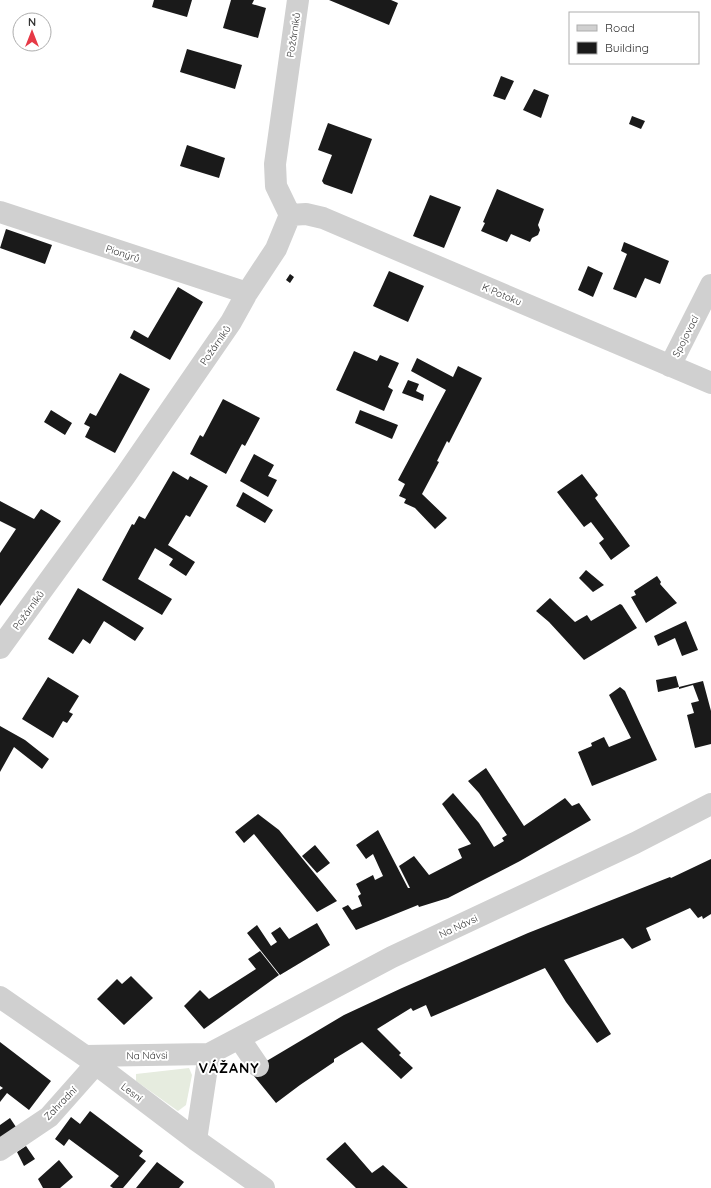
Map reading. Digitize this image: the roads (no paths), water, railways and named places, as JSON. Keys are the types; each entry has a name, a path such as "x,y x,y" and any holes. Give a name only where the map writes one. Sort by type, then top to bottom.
{"street":[{"name":"Požárníků","path":"0,648 125,476 231,322 247,293 276,249 290,215 276,186 275,164 298,0"},
{"name":"Pionýrů","path":"0,212 247,293"},
{"name":"K Potoku","path":"290,215 306,214 323,218 711,383"},
{"name":"Spojovací","path":"670,366 711,284"},
{"name":"Na Návsi","path":"91,1060 209,1054 392,957 628,846 711,804"},
{"name":"Lesní","path":"0,998 91,1060 196,1140 264,1188"},
{"path":"239,1038 258,1066"},
{"path":"196,1140 209,1054"},
{"name":"Zahradní","path":"0,1150 49,1118 91,1060"}],"district":[{"name":"VÁŽANY","path":"229,1068"}]}
